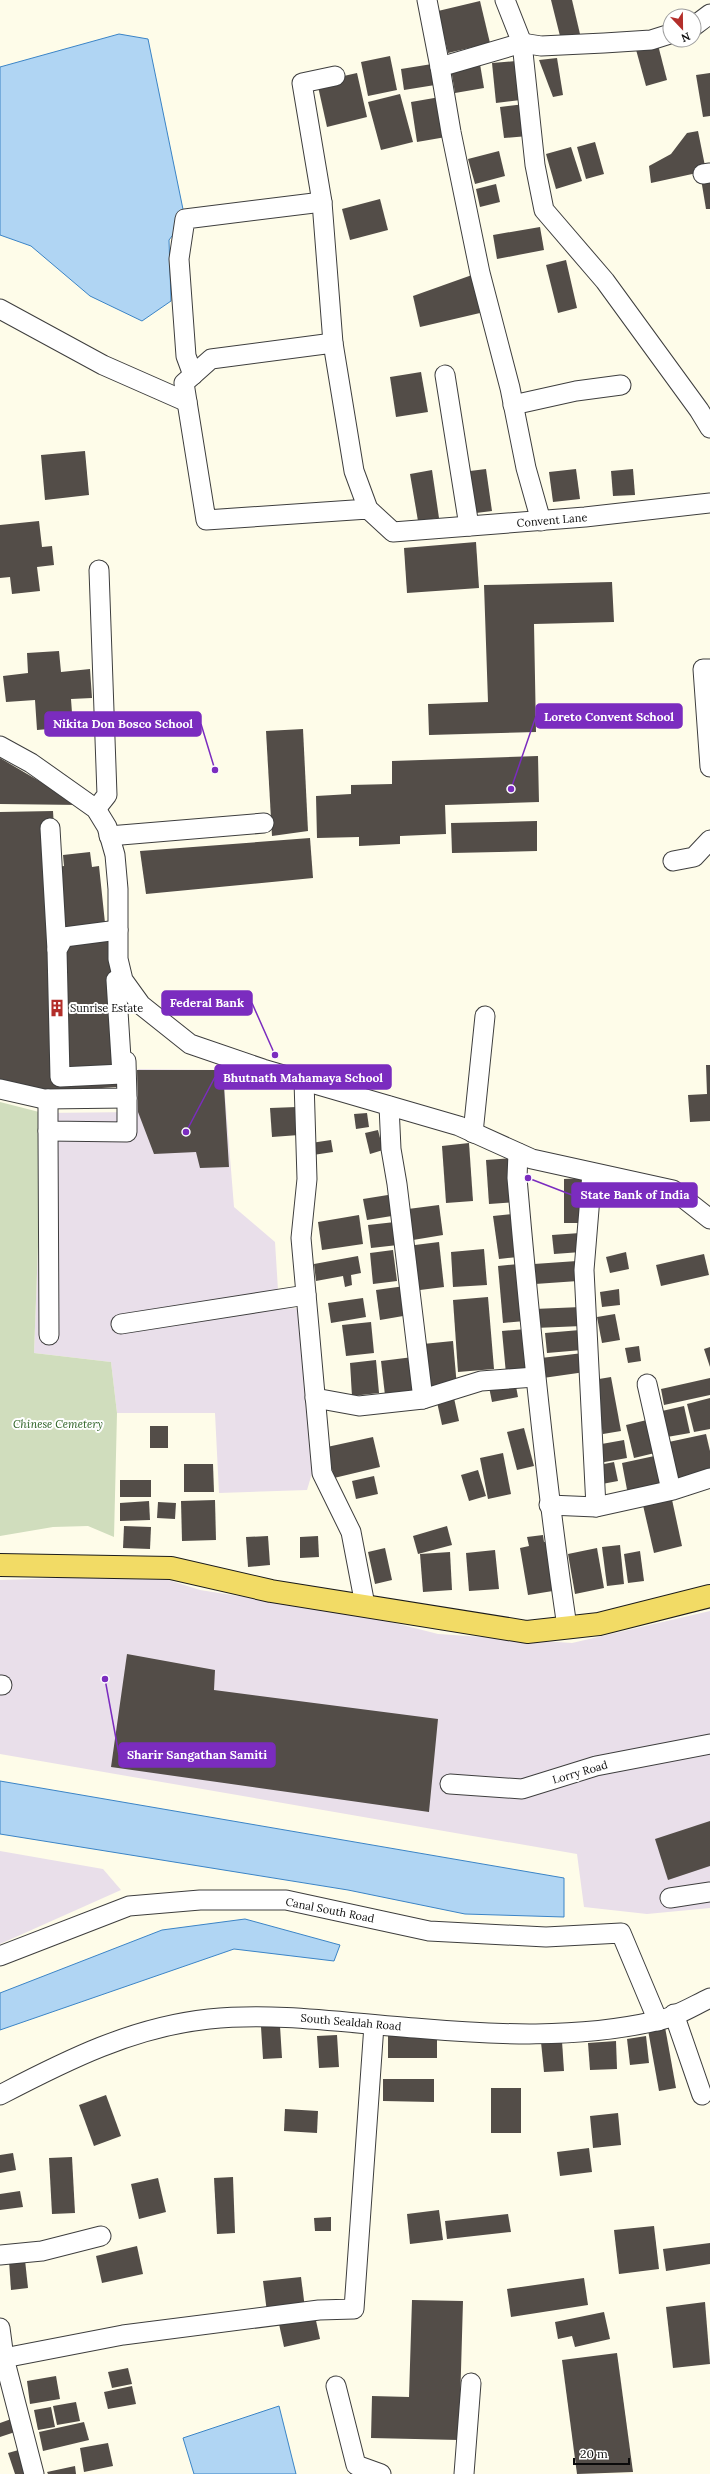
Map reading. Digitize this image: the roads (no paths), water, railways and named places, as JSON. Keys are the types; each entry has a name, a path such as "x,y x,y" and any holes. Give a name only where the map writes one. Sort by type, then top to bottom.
{"main road":[{"path":"0,1565 171,1568 271,1591 527,1632 598,1624 710,1596"}],"street":[{"path":"427,0 451,132 480,273 513,404 526,468 541,521"},
{"path":"504,0 522,43 535,165 544,210 605,281 700,410 710,428"},
{"path":"440,67 522,43 541,46 651,40 662,37"},
{"path":"334,343 211,359 184,383 206,520 368,510 354,471 334,343 322,202 302,83 335,76"},
{"path":"193,375 186,356 179,259 185,219 322,202"},
{"path":"0,309 103,365 187,402"},
{"path":"445,375 469,526"},
{"path":"513,404 576,390 621,385"},
{"name":"Convent Lane","path":"368,510 393,532 541,521 710,503"},
{"path":"96,809 107,795 100,570"},
{"path":"710,669 703,669 710,767"},
{"path":"0,746 31,763 96,809 109,836 115,855 115,930 118,958 122,1074 60,1076 57,950 50,828"},
{"path":"109,836 264,823"},
{"path":"673,861 694,857 710,840"},
{"path":"57,950 64,937 115,930"},
{"path":"119,980 142,1005 190,1044 389,1106 459,1126 473,1134 532,1159 592,1174 673,1190 710,1219"},
{"path":"48,1131 127,1132 127,1098 119,980"},
{"path":"473,1134 485,1016"},
{"path":"304,1080 307,1180 301,1238 322,1473 351,1532 365,1605"},
{"path":"0,1089 48,1099 127,1098"},
{"path":"48,1099 49,1335"},
{"path":"389,1106 391,1149 397,1184 423,1400"},
{"path":"518,1153 517,1178 535,1377 549,1505 567,1627"},
{"path":"592,1174 584,1270 596,1507"},
{"path":"120,1324 306,1295"},
{"path":"315,1398 359,1406 423,1400 481,1381 535,1377"},
{"path":"646,1384 671,1490"},
{"path":"549,1505 596,1507 671,1490 710,1478"},
{"name":"Lorry Road","path":"450,1784 522,1789 596,1766 710,1744"},
{"path":"670,1898 710,1892"},
{"name":"Canal South Road","path":"0,1956 129,1906 200,1900 286,1900 429,1930 546,1937 621,1933 666,2018"},
{"name":"South Sealdah Road","path":"0,2095 65,2061 132,2034 209,2019 299,2017 374,2024 533,2034 580,2033 666,2018 710,1998"},
{"path":"666,2018 702,2095"},
{"path":"4,2358 123,2335 319,2310 354,2309 374,2024"},
{"path":"0,2255 42,2250 101,2236"},
{"path":"0,2328 4,2358 34,2474"},
{"path":"464,2474 471,2383"},
{"path":"336,2386 356,2465 382,2474"}],"water":[{"path":"119,34 148,39 185,219 169,240 171,301 142,321 90,296 31,246 0,235 0,67"},
{"path":"0,1781 564,1878 564,1917 465,1914 348,1890 0,1834"},
{"path":"245,1919 340,1945 334,1961 234,1949 0,2030 0,1993 162,1930"},
{"path":"279,2406 296,2474 194,2474 183,2438"}],"place":[{"name":"Nikita Don Bosco School","path":"215,770"},
{"name":"Loreto Convent School","path":"511,789"},
{"name":"Sunrise Estate","path":"57,1008"},
{"name":"Federal Bank","path":"275,1055"},
{"name":"Bhutnath Mahamaya School","path":"186,1132"},
{"name":"State Bank of India","path":"528,1178"},
{"name":"Sharir Sangathan Samiti","path":"105,1679"}],"park label":[{"name":"Chinese Cemetery","path":"58,1424"}]}
